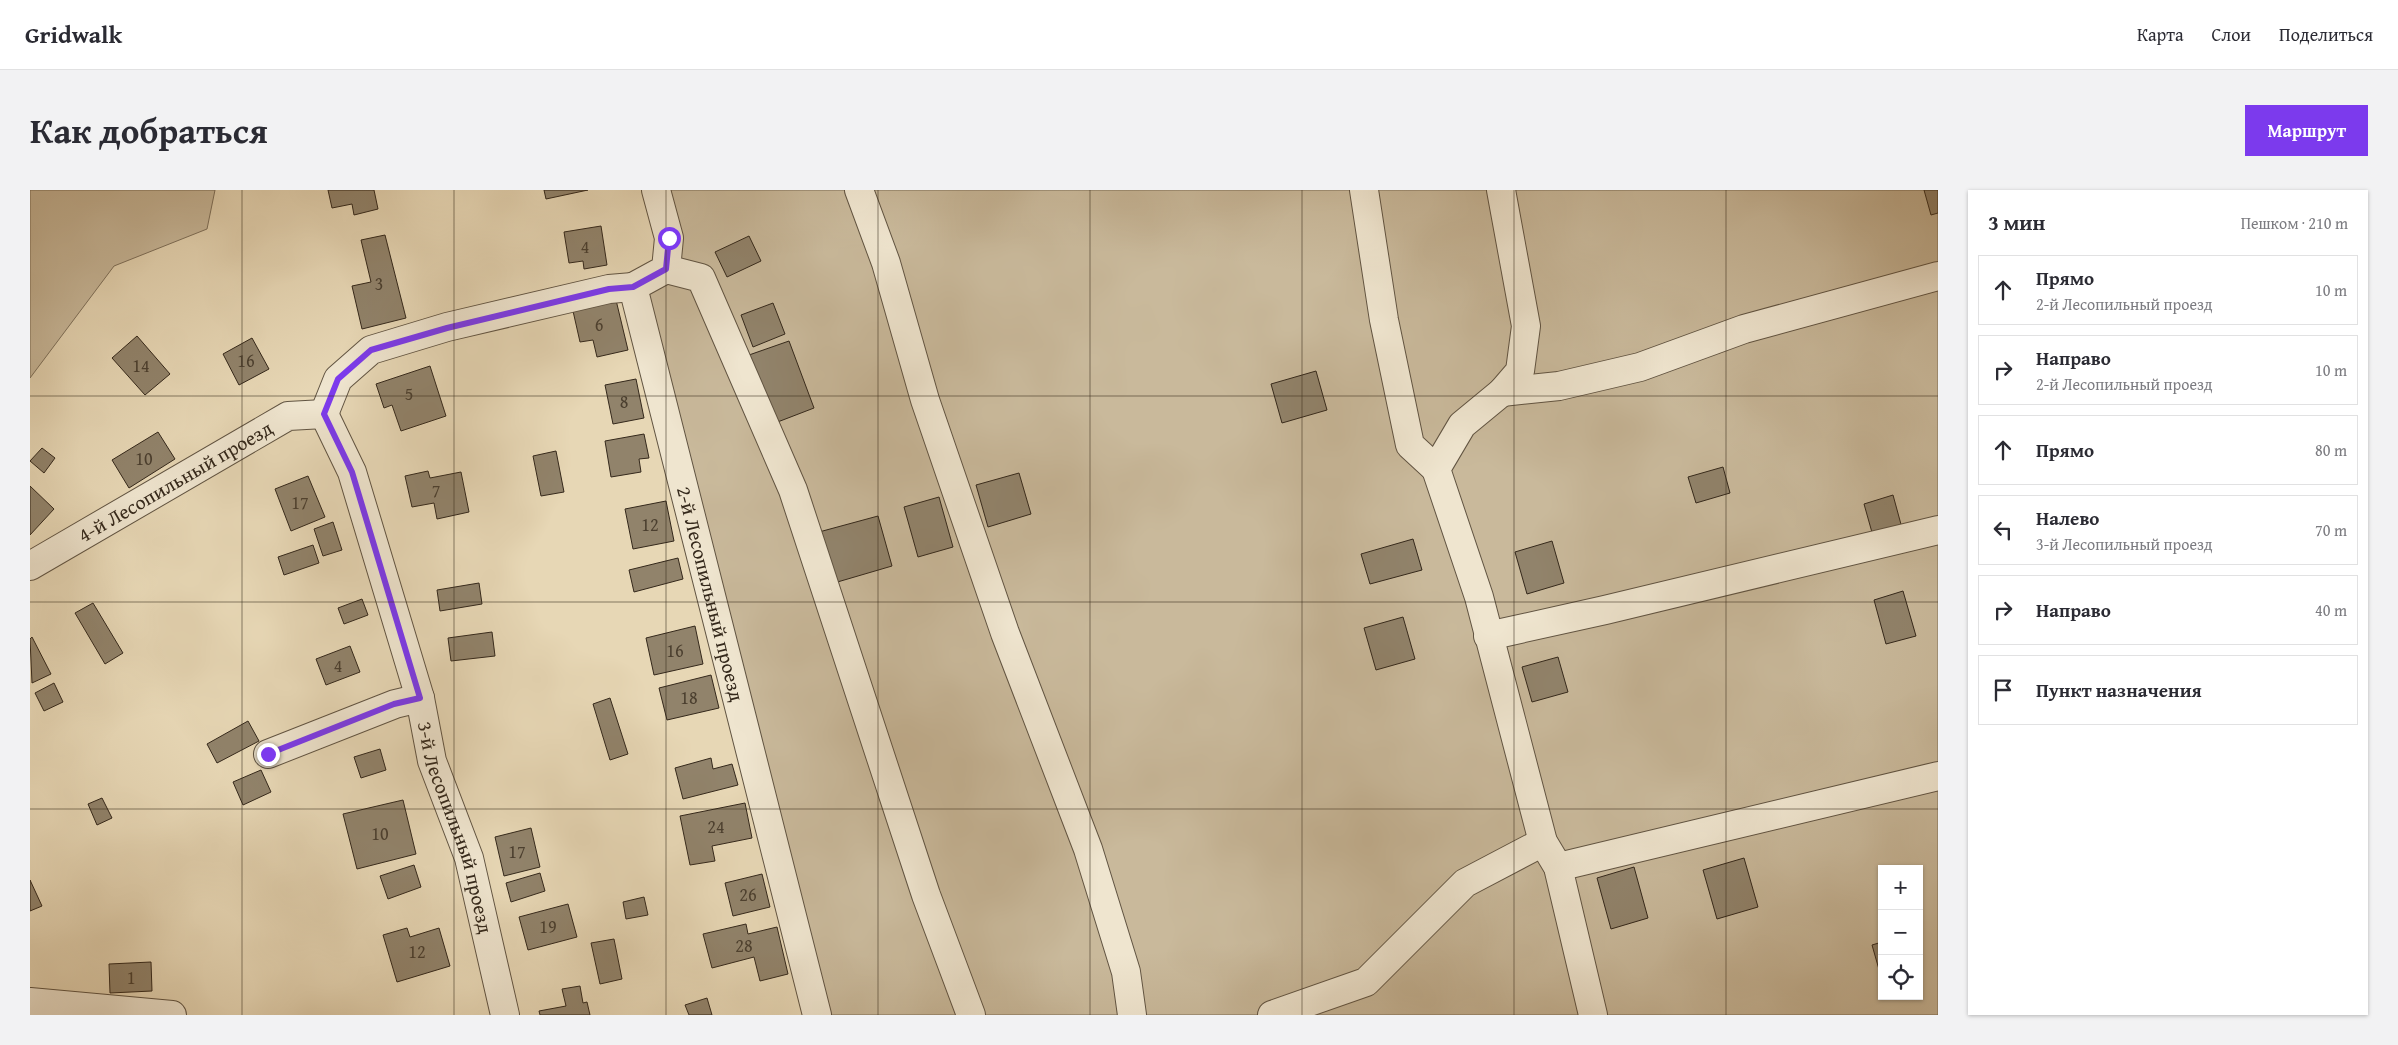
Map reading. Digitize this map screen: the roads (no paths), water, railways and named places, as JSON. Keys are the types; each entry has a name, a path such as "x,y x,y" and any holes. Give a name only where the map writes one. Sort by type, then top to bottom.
{"street":[{"path":"656,190 669,238 666,269"},
{"path":"859,190 886,264 925,400 1005,633 1088,849 1126,972 1132,1015"},
{"path":"1364,190 1384,320 1410,445 1436,470 1479,597 1543,842 1558,867 1593,1015"},
{"path":"1436,470 1462,425 1502,392 1520,370 1526,326 1500,190"},
{"path":"324,414 338,379 371,350 447,328 609,289 633,287 666,269 702,278 793,490 926,895 971,1015"},
{"path":"1502,392 1559,386 1640,366 1744,328 1938,276"},
{"name":"2-й Лесопильный проезд","path":"633,287 817,1015"},
{"name":"4-й Лесопильный проезд","path":"30,566 288,416 324,414"},
{"name":"3-й Лесопильный проезд","path":"324,414 352,472 420,698 432,761 469,858 505,1015"},
{"path":"1488,636 1605,610 1938,530"},
{"path":"268,754 394,704 420,698"},
{"path":"1558,867 1938,776"},
{"path":"1272,1015 1366,982 1465,883 1543,842"},
{"path":"30,1002 172,1015"}]}
